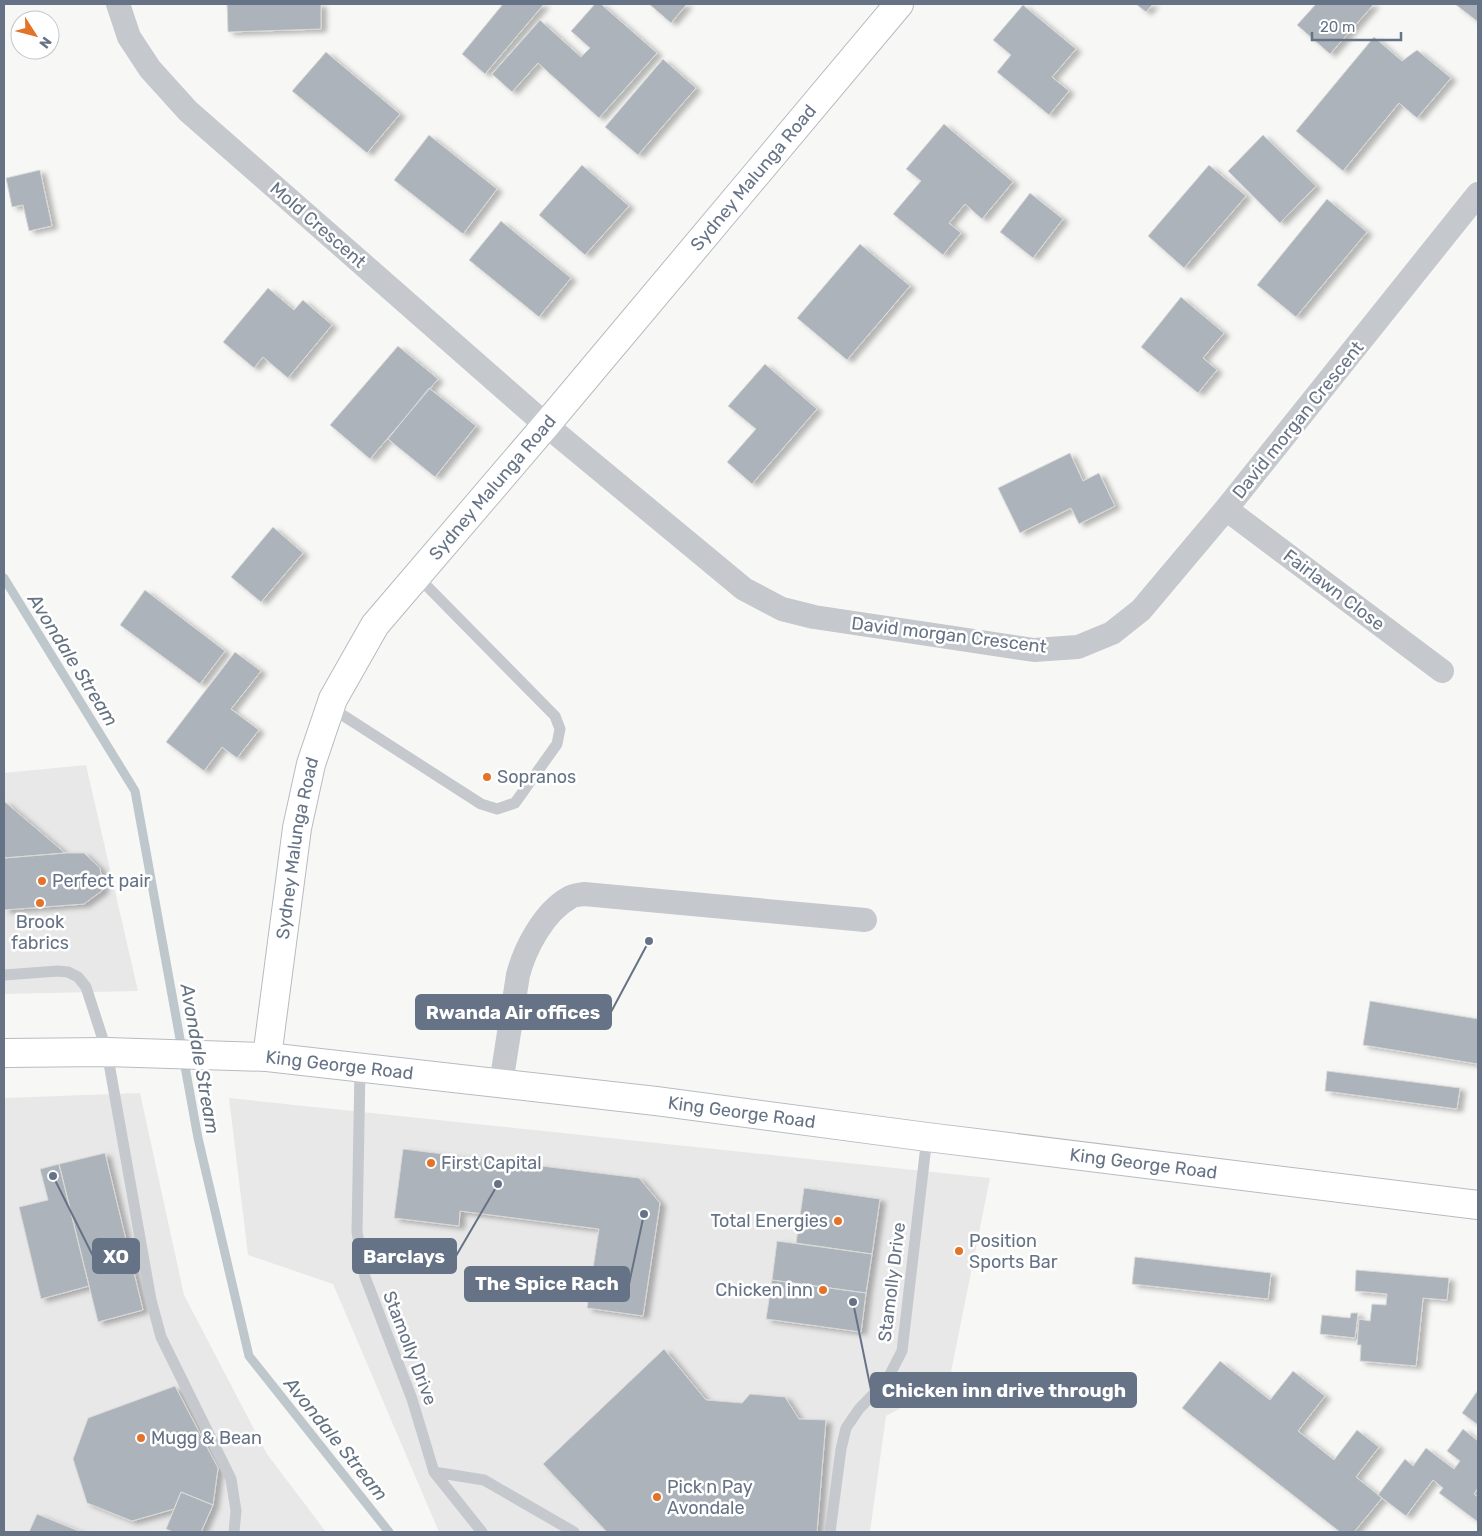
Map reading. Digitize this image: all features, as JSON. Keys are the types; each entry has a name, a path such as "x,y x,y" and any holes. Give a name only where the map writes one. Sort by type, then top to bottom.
{"main road":[{"name":"Sydney Malunga Road","path":"267,1057 297,828 311,764 330,706 375,625 546,425 899,4"},
{"name":"King George Road","path":"4,1053 108,1052 267,1057 656,1101 928,1137 1478,1205"}],"street":[{"name":"Mold Crescent","path":"118,4 128,37 150,69 188,111 546,425"},
{"name":"David morgan Crescent","path":"546,425 744,589 782,609 814,617 1034,650 1078,647 1112,633 1141,610 1226,509 1478,194"},
{"name":"Fairlawn Close","path":"1226,509 1442,671"},
{"path":"501,1084 518,975 522,962 532,939 549,915 570,897 584,894 866,920"}],"lane":[{"path":"330,706 480,804 497,809 515,803 557,744 560,729 555,716 417,576"},
{"path":"4,975 68,972 78,977 86,987 108,1052 151,1300 161,1337 232,1479 236,1511 234,1532"},
{"name":"Stamolly Drive","path":"360,1068 357,1232 364,1277 412,1399 434,1472 482,1532"},
{"name":"Stamolly Drive","path":"830,1532 841,1449 846,1428 859,1409 887,1380 902,1351 928,1137"},
{"path":"434,1472 484,1480 574,1532"}],"shaded area":[{"path":"86,765 138,991 4,994 4,773"},
{"path":"140,1093 184,1295 267,1454 326,1532 4,1532 4,1098"},
{"path":"229,1098 990,1178 949,1382 886,1416 870,1532 439,1532 333,1284 248,1255"}],"building":[{"path":"227,4 321,4 321,29 228,32"},
{"path":"503,4 544,4 485,74 462,54"},
{"path":"595,4 601,4 657,53 599,118 538,63 512,92 492,74 540,20 581,57 590,48 571,31"},
{"path":"649,4 687,4 671,23"},
{"path":"1136,4 1153,4 1146,12"},
{"path":"1316,4 1374,4 1330,54 1297,25"},
{"path":"1455,4 1478,4 1478,22"},
{"path":"1023,5 1076,49 1052,77 1069,91 1049,115 997,72 1011,55 993,40"},
{"path":"1374,37 1402,61 1417,50 1451,78 1417,118 1399,103 1343,171 1296,131"},
{"path":"326,52 400,114 367,153 292,91"},
{"path":"663,59 696,88 638,155 605,127"},
{"path":"944,124 1013,182 982,219 965,204 949,223 961,233 943,255 893,214 921,181 906,169"},
{"path":"429,135 497,189 463,234 394,180"},
{"path":"1263,135 1316,186 1280,223 1228,171"},
{"path":"582,165 629,206 585,255 539,215"},
{"path":"1209,165 1246,196 1184,268 1148,236"},
{"path":"40,170 52,226 29,231 23,205 12,207 6,178"},
{"path":"1030,193 1063,219 1033,258 1000,232"},
{"path":"1327,199 1367,232 1296,317 1257,285"},
{"path":"501,221 571,278 539,317 469,260"},
{"path":"860,244 910,286 847,360 797,318"},
{"path":"268,288 294,310 303,300 332,325 288,378 263,357 254,368 223,342"},
{"path":"1181,297 1224,333 1203,358 1217,370 1198,393 1141,347"},
{"path":"398,346 438,379 370,459 330,425"},
{"path":"765,364 817,409 752,484 727,462 756,429 728,406"},
{"path":"429,388 476,426 435,477 388,439"},
{"path":"1070,453 1083,481 1099,473 1115,506 1079,524 1071,508 1020,533 998,488"},
{"path":"273,527 303,553 261,602 231,577"},
{"path":"145,590 225,651 200,684 120,625"},
{"path":"235,652 261,671 231,709 259,730 237,758 222,747 204,771 166,742"},
{"path":"4,801 65,853 4,858"},
{"path":"84,853 100,868 103,890 84,904 4,910 4,858"},
{"path":"1370,1001 1478,1019 1478,1064 1363,1045"},
{"path":"1327,1071 1460,1088 1457,1109 1325,1091"},
{"path":"403,1149 639,1178 660,1203 643,1316 587,1308 599,1229 460,1211 459,1226 394,1218"},
{"path":"105,1153 143,1310 98,1322 59,1164"},
{"path":"59,1164 89,1286 41,1299 19,1207 48,1200 40,1169"},
{"name":"Total Energies","path":"804,1188 880,1199 872,1254 796,1243"},
{"path":"777,1241 872,1254 866,1293 772,1280"},
{"path":"1135,1257 1271,1273 1268,1299 1132,1284"},
{"path":"1356,1270 1449,1278 1447,1300 1423,1298 1416,1366 1360,1361 1361,1345 1357,1345 1359,1319 1370,1321 1372,1304 1386,1305 1387,1294 1355,1291"},
{"path":"772,1280 866,1293 861,1332 766,1319"},
{"path":"1351,1313 1358,1313 1355,1338 1320,1334 1322,1315 1350,1318"},
{"path":"664,1349 706,1400 742,1403 750,1394 785,1397 799,1419 826,1420 817,1532 607,1532 543,1464"},
{"path":"1220,1361 1270,1400 1293,1371 1325,1396 1298,1431 1334,1460 1357,1430 1379,1447 1356,1477 1382,1498 1354,1532 1340,1532 1182,1408"},
{"name":"Mugg & Bean","path":"175,1386 218,1468 213,1505 181,1492 174,1509 132,1521 87,1503 73,1459 88,1418"},
{"path":"1478,1390 1478,1425 1462,1413"},
{"path":"1463,1429 1478,1441 1478,1488 1474,1494 1478,1497 1478,1522 1439,1493 1443,1488 1433,1480 1406,1516 1378,1495 1405,1459 1413,1466 1426,1448 1454,1469 1460,1461 1447,1451"},
{"path":"181,1492 213,1505 201,1532 173,1532 166,1529"},
{"path":"37,1514 81,1532 29,1532"}],"waterway":[{"name":"Avondale Stream","path":"4,578 135,791 198,1138 249,1356 389,1532"}],"place":[{"name":"Sopranos","path":"487,777"},
{"name":"Perfect pair","path":"42,881"},
{"name":"Brook fabrics","path":"40,903"},
{"name":"Rwanda Air offices","path":"649,941"},
{"name":"First Capital","path":"431,1163"},
{"name":"XO","path":"53,1176"},
{"name":"Barclays","path":"498,1184"},
{"name":"The Spice Rach","path":"644,1214"},
{"name":"Total Energies","path":"838,1221"},
{"name":"Position Sports Bar","path":"959,1251"},
{"name":"Chicken inn","path":"823,1290"},
{"name":"Chicken inn drive through","path":"853,1302"},
{"name":"Mugg & Bean","path":"141,1438"},
{"name":"Pick n Pay Avondale","path":"657,1497"}]}
